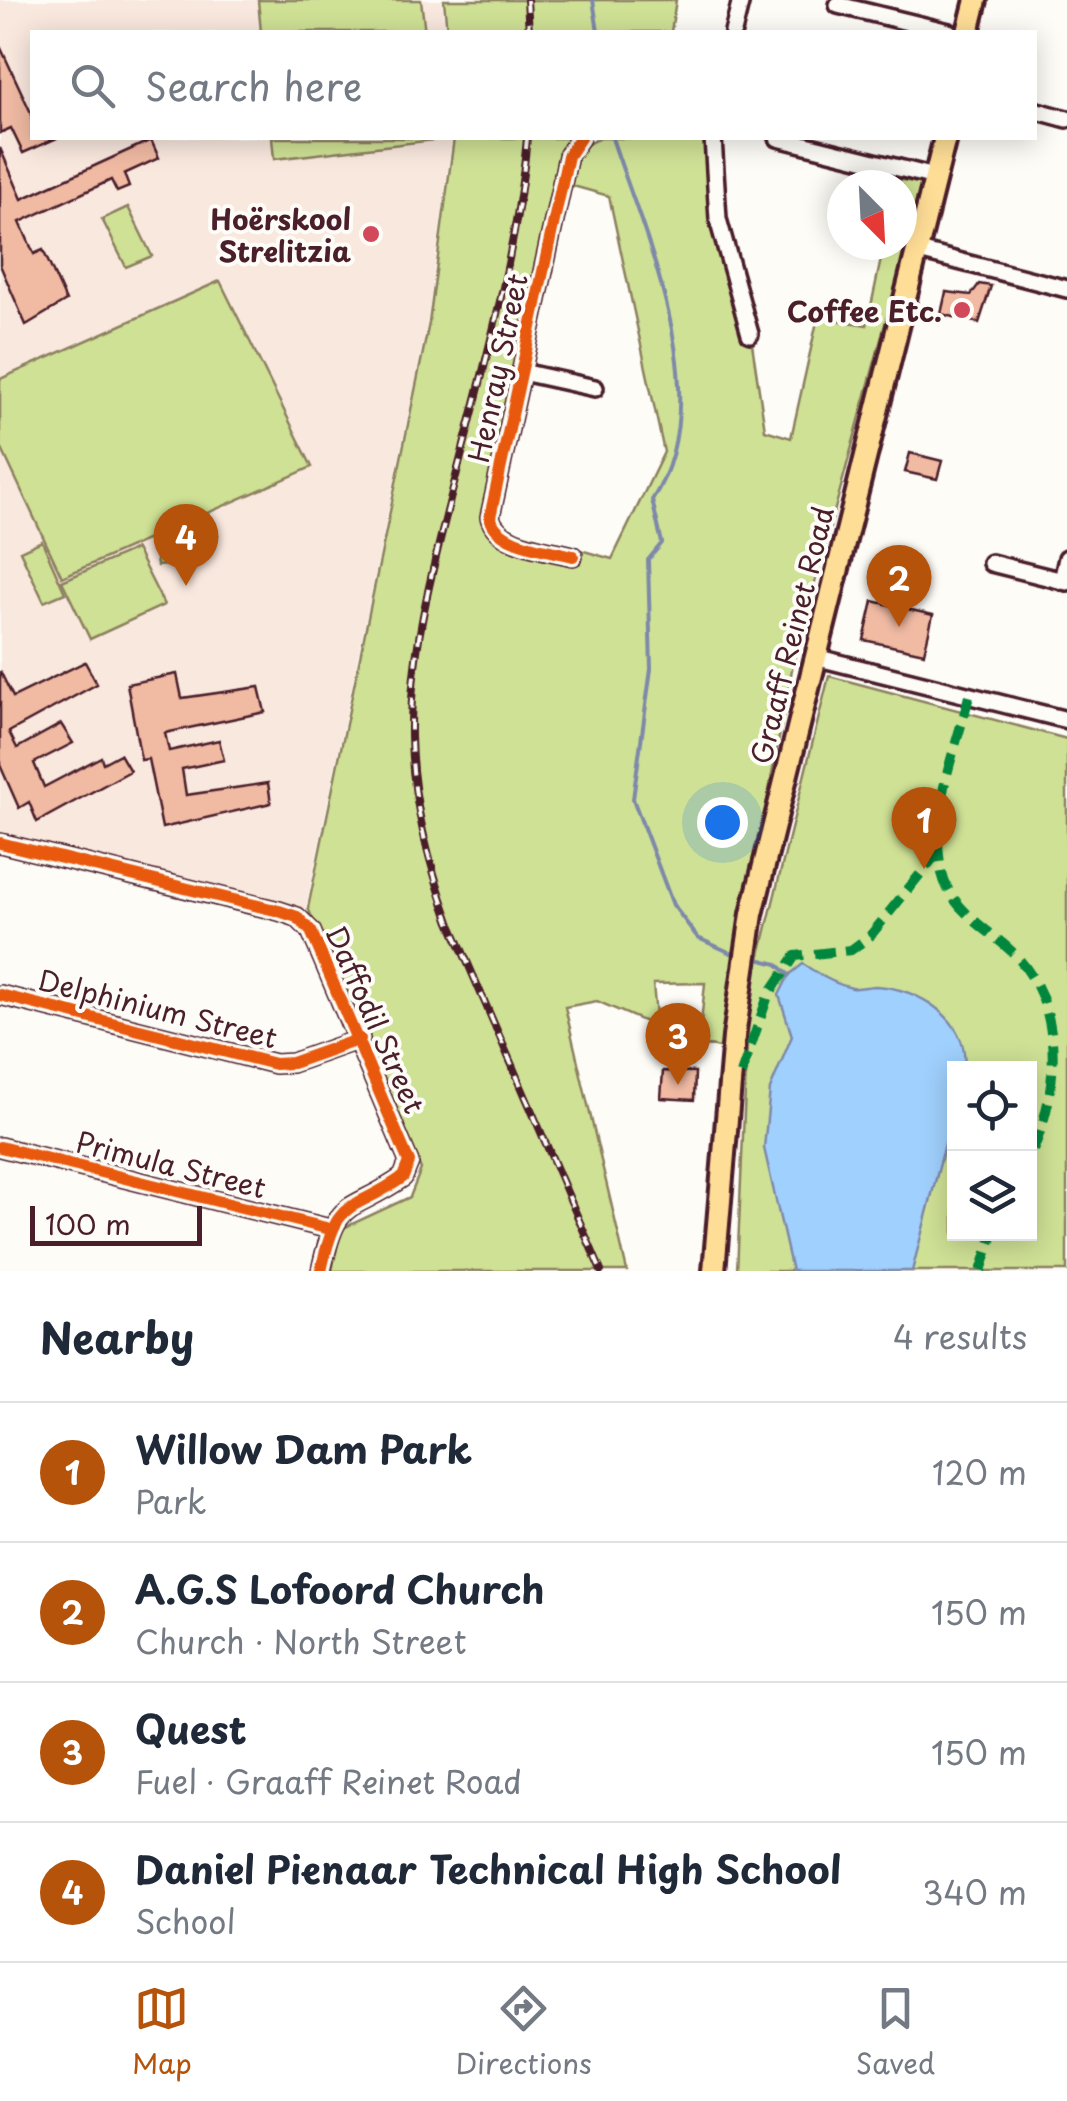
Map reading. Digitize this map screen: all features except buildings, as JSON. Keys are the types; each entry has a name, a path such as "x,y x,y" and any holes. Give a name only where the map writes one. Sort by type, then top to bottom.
{"main road":[{"path":"968,30 976,0"},
{"name":"Graaff Reinet Road","path":"917,243 945,140"},
{"name":"Graaff Reinet Road","path":"714,1271 745,955 913,260"}],"street":[{"path":"734,30 742,0"},
{"path":"838,5 941,30"},
{"path":"1037,111 1067,119"},
{"name":"Henray Street","path":"573,556 503,536 490,520 568,156 579,140"},
{"path":"713,140 718,219 750,334"},
{"path":"786,140 936,177"},
{"path":"917,251 1067,289"},
{"path":"522,372 595,388"},
{"path":"991,563 1064,582 1067,558"},
{"path":"815,656 1067,720"},
{"name":"Daffodil Street","path":"0,843 297,916 311,931 409,1162 404,1177 350,1204 330,1229"},
{"name":"Delphinium Street","path":"0,996 274,1064 292,1063 360,1039"},
{"name":"Primula Street","path":"0,1147 330,1229"},
{"path":"321,1271 330,1229"}],"shaded area":[{"path":"0,0 442,0 445,30 30,30 30,140 452,140 427,324 303,921 0,849"}],"green space":[{"path":"258,0 421,0 425,30 261,30"},
{"path":"444,0 676,0 671,30 447,30"},
{"path":"272,140 435,140 274,159"},
{"path":"454,140 584,140 567,156 489,524 612,559 664,452 609,196 566,184 580,150 596,140 710,140 713,174 751,337 765,430 791,438 818,317 867,325 881,260 902,260 793,664 720,1048 699,1044 705,983 653,984 657,1027 597,1001 565,1007 627,1271 332,1271 341,1229 410,1197 421,1169 308,908 429,323"},
{"path":"917,183 923,184 917,206"},
{"path":"128,207 152,256 126,267 102,219"},
{"path":"220,281 312,467 155,536 174,535 178,564 157,566 153,537 62,577 0,445 0,379"},
{"path":"42,541 65,593 44,602 20,551"},
{"path":"136,549 164,605 90,639 62,581"},
{"path":"829,676 1067,739 1067,1271 737,1271 749,999"}],"water":[{"path":"803,964 845,986 876,986 909,993 938,1010 959,1035 964,1061 947,1061 947,1136 912,1271 792,1271 764,1148 770,1089 792,1036 779,995 789,975"}],"waterway":[{"path":"593,0 598,30"},
{"path":"613,140 657,271 678,368 679,415 671,459 652,500 662,543 648,560 651,669 633,799 673,905 698,938 740,957"},
{"path":"754,958 777,964 789,975"}],"railway":[{"path":"527,0 529,30"},
{"path":"527,140 506,274 423,615 414,675 412,760 423,831 450,922 601,1271"}],"marked path":[{"path":"969,696 941,803 941,869 958,905 1009,949 1028,970 1041,995 1049,1021 1052,1077 1048,1105 1032,1151"},
{"path":"741,1074 768,996 795,956 851,950 870,936 939,851"},
{"path":"981,1271 991,1241"}],"cycle path":[{"path":"573,556 513,540 502,534 490,517 568,156 579,140"},
{"path":"0,843 279,911 297,917 311,931 409,1162 403,1177 347,1209 340,1217 321,1271"},
{"path":"0,995 275,1064 292,1063 360,1039"},
{"path":"0,1147 330,1229"}],"place":[{"name":"Hoërskool Strelitzia","path":"371,234"},
{"name":"Coffee Etc.","path":"962,310"},
{"name":"Daniel Pienaar Technical High School","path":"186,586"},
{"name":"A.G.S Lofoord Church","path":"899,627"},
{"name":"Willow Dam Park","path":"924,869"},
{"name":"Quest","path":"678,1085"}]}
